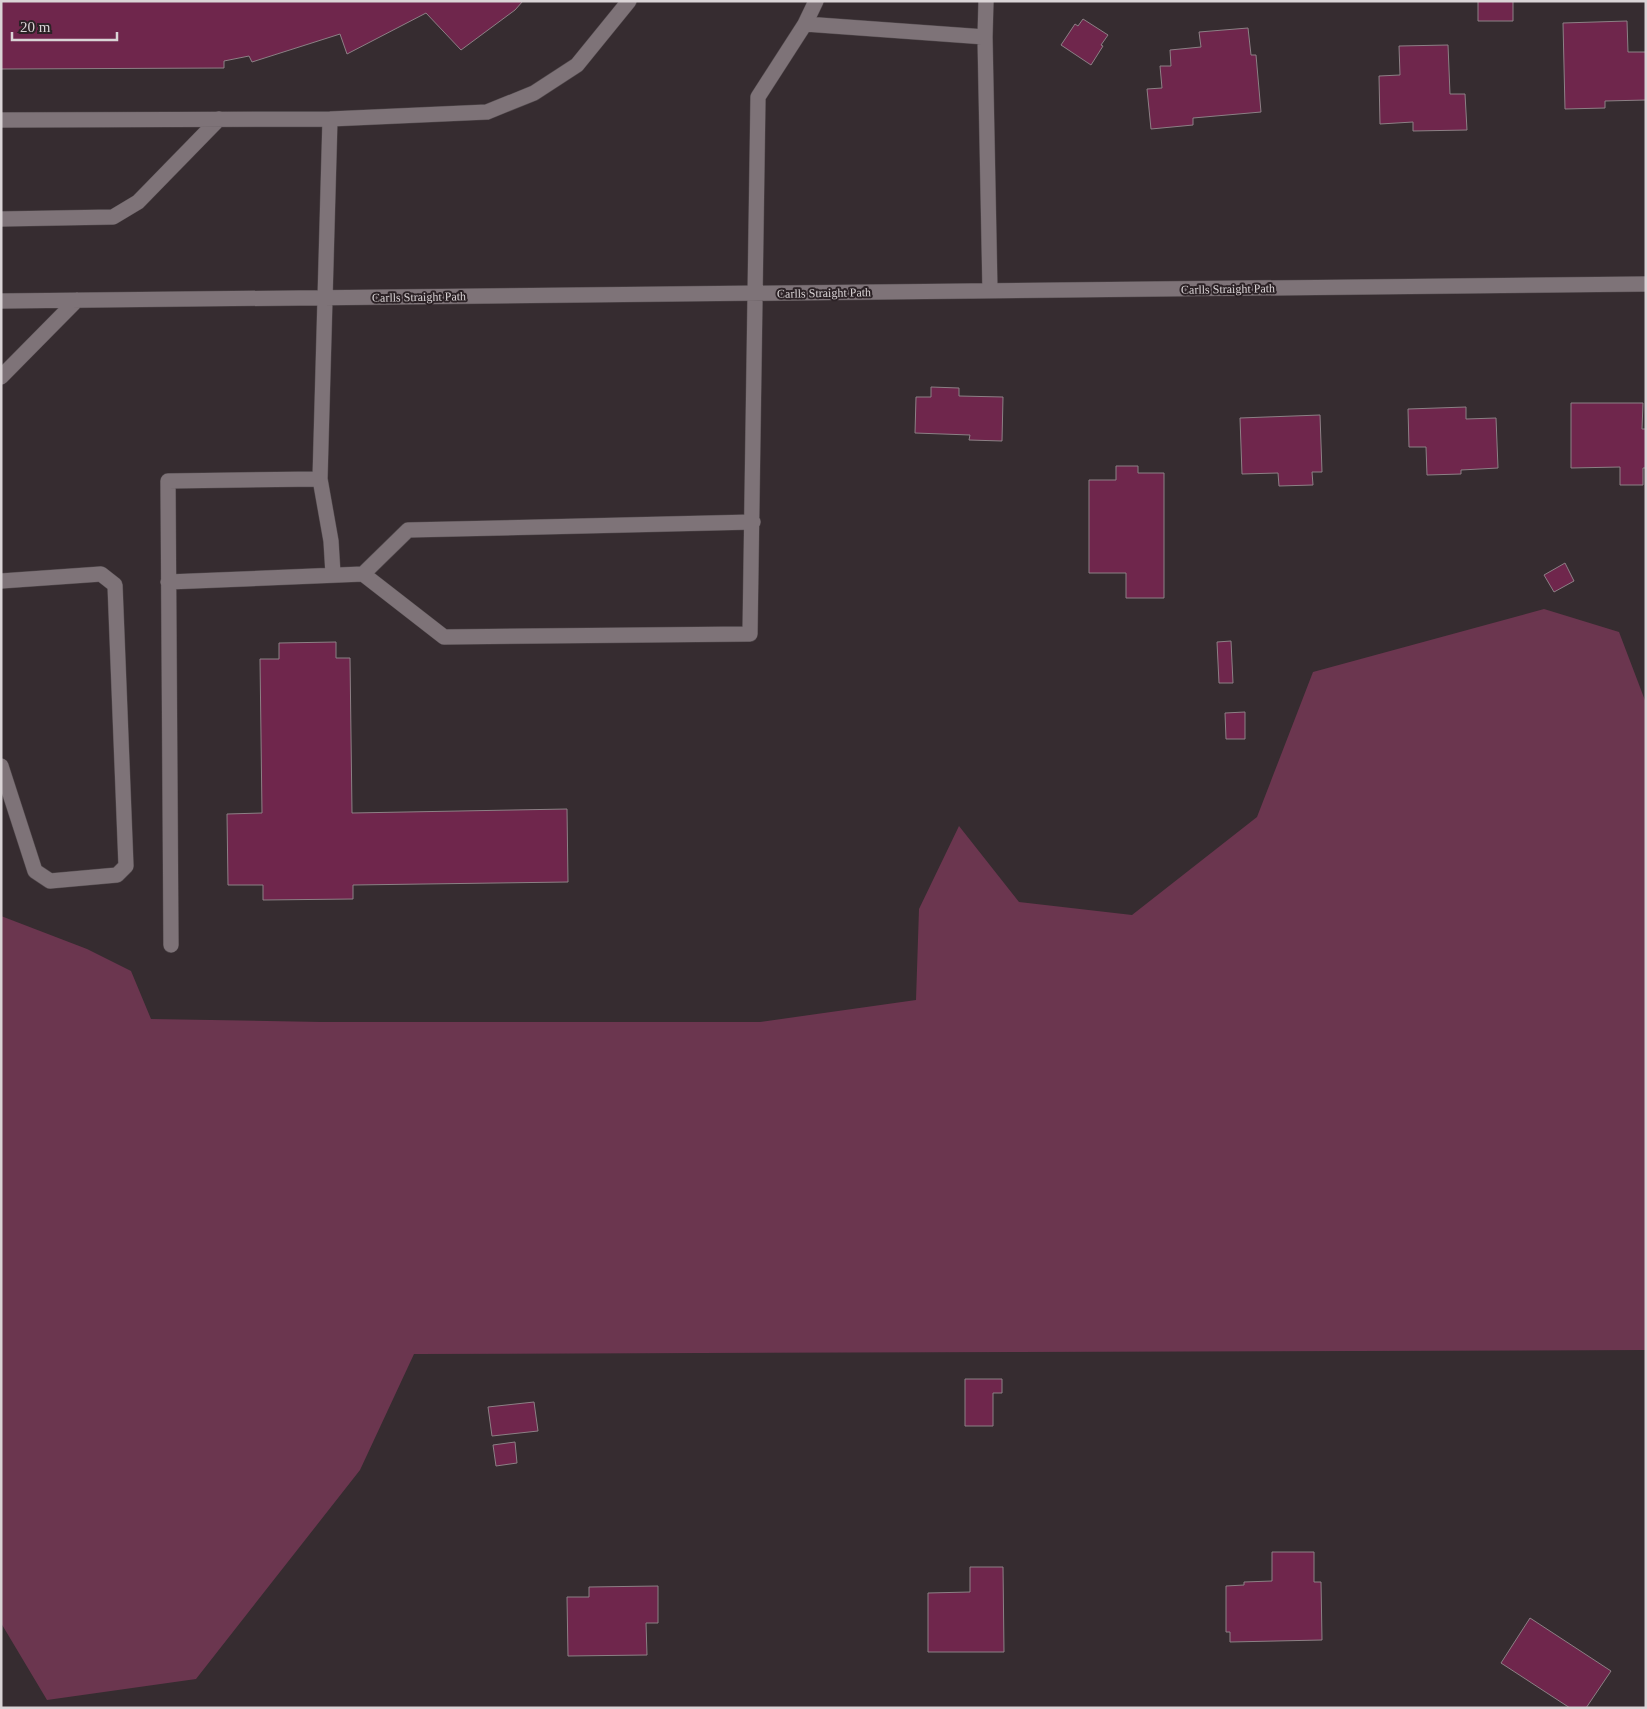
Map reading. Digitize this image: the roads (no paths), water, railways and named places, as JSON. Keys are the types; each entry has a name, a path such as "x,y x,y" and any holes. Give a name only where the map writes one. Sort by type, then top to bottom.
{"street":[{"path":"1,120 330,119 487,112 534,93 577,65 629,1"},
{"path":"168,582 363,574 444,637 750,634 758,97 805,24 816,1"},
{"path":"986,1 990,291"},
{"path":"805,24 985,37"},
{"path":"1,219 113,217 138,202 219,119"},
{"path":"330,119 327,298 320,480 331,541 333,574"},
{"name":"Carlls Straight Path","path":"1,301 1646,284"},
{"path":"1,377 77,300"},
{"path":"171,946 168,481 320,480"},
{"path":"363,574 408,530 753,522"},
{"path":"1,581 100,574 115,585 126,866 117,875 50,881 36,871 1,766"}]}
